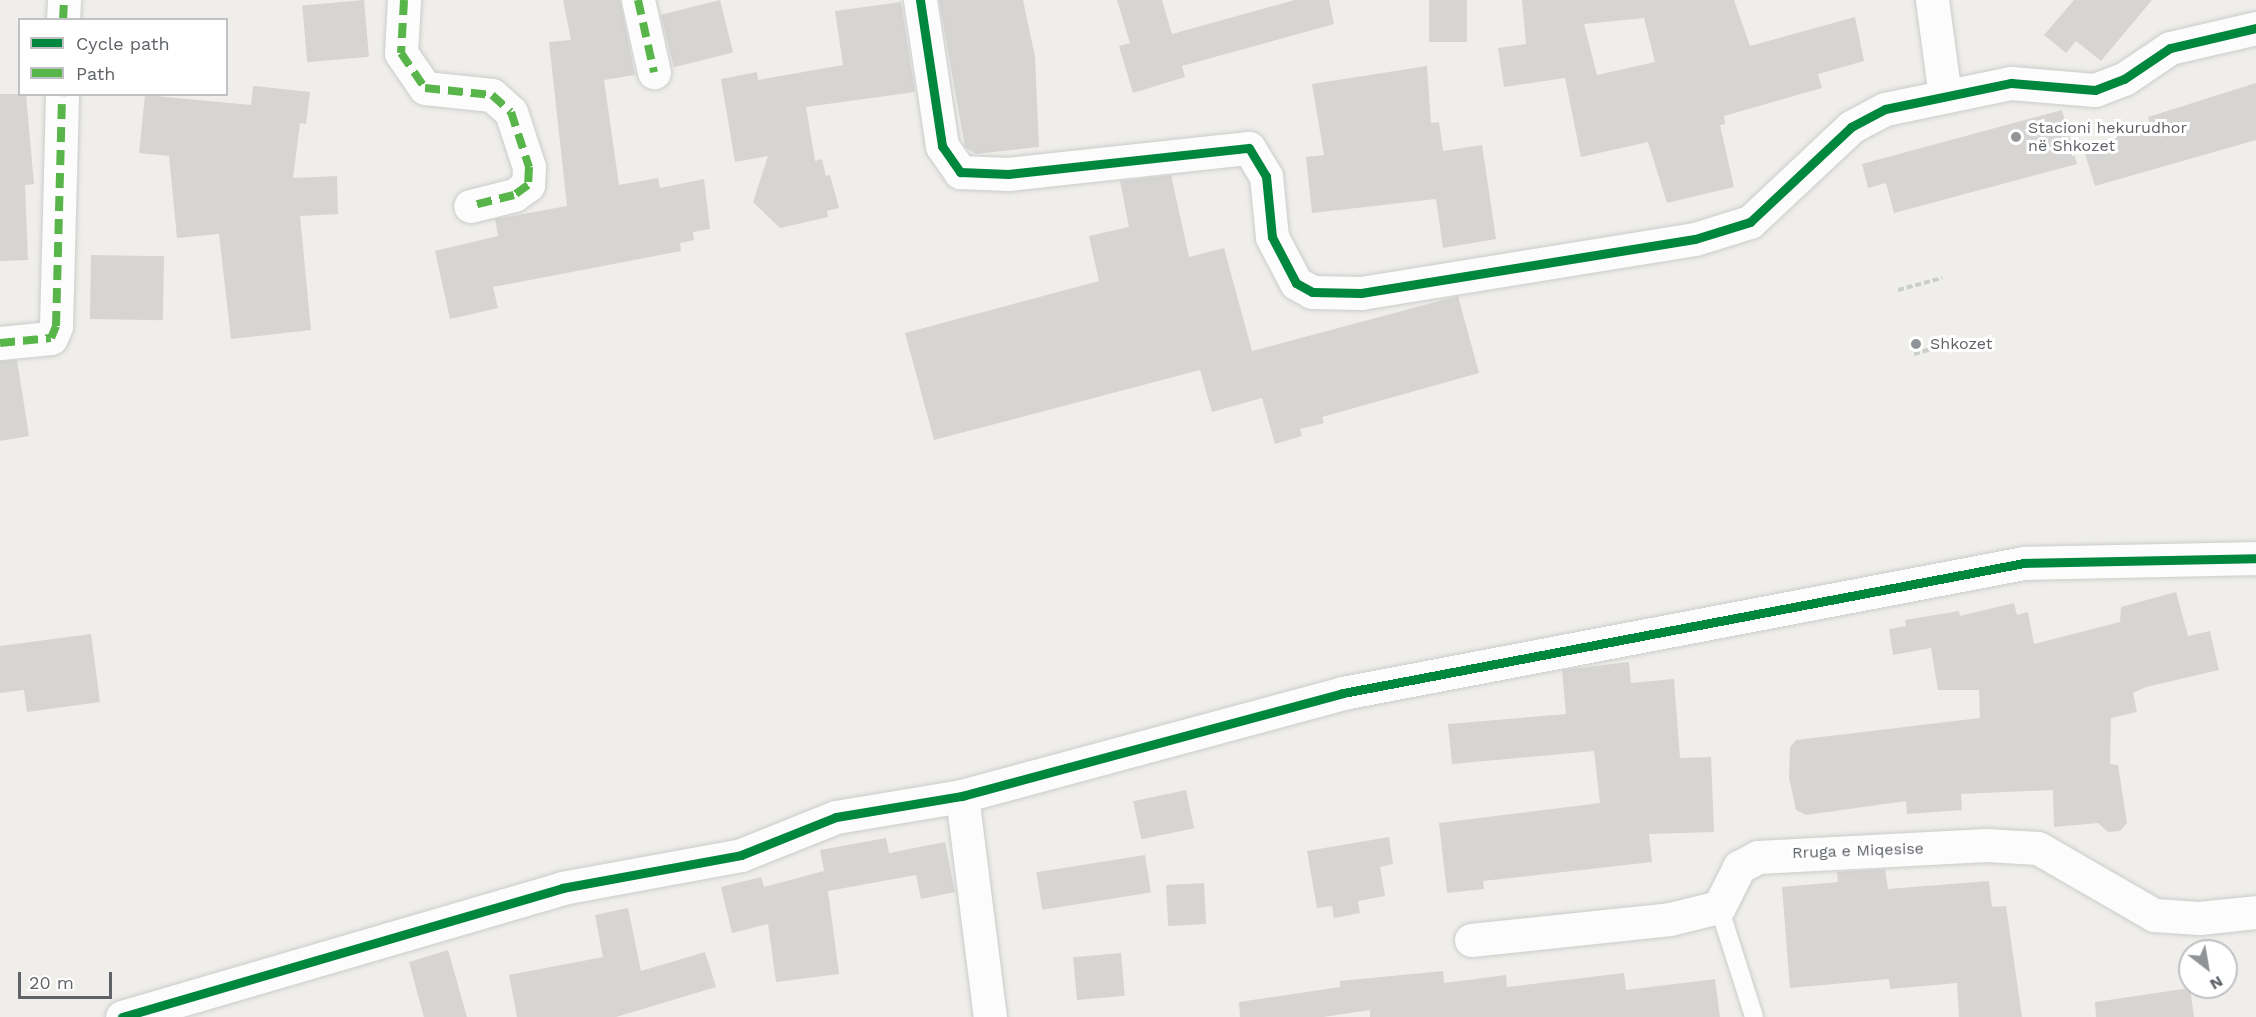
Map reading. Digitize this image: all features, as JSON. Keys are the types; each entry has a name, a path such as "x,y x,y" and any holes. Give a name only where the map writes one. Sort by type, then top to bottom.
{"street":[{"path":"63,18 64,0"},
{"path":"404,0 401,53 425,88 492,96 511,112 529,166 528,185 514,195 470,206"},
{"path":"638,0 654,72"},
{"path":"920,0 942,146 960,172 1008,174 1249,148 1266,176 1272,237 1296,283 1312,292 1361,293 1695,239 1750,222 1851,127 1885,109 2011,83 2095,90 2124,79 2170,48 2256,28"},
{"path":"1932,0 1945,96"},
{"path":"0,344 51,338 56,326 62,96"},
{"path":"122,1017 562,888 741,855 868,808 962,796 1342,693 2024,563 2256,558"},
{"path":"962,796 990,1017"},
{"name":"Rruga e Miqesise","path":"1719,907 1739,867 1758,857 2020,845 2053,855 2154,915 2199,918 2256,912"},
{"path":"1471,940 1670,919 1719,907"}],"lane":[{"path":"1719,907 1754,1017"}],"path":[{"path":"1898,290 1942,278"},
{"path":"1914,354 1959,341"}],"building":[{"path":"364,0 369,57 307,62 302,5"},
{"path":"563,0 620,0 635,75 604,80 619,185 658,178 660,188 704,179 710,229 693,232 694,240 680,243 681,251 493,287 498,308 450,319 435,251 498,236 495,219 567,206 549,42 571,40"},
{"path":"720,0 733,52 674,67 661,15"},
{"path":"939,0 1023,0 1035,57 1039,147 976,154 965,147"},
{"path":"1117,0 1162,0 1172,34 1295,0 1329,0 1334,24 1182,66 1185,77 1133,93 1119,46 1130,43"},
{"path":"1429,0 1467,0 1467,42 1429,42"},
{"path":"1522,0 1734,0 1750,46 1855,17 1864,61 1818,74 1822,88 1724,116 1725,124 1720,125 1734,187 1667,203 1648,142 1581,157 1565,78 1504,87 1498,48 1526,44","holes":["1644,18 1655,62 1597,75 1584,24"]},
{"path":"2074,0 2152,0 2101,61 2076,41 2066,53 2044,35"},
{"path":"901,2 915,92 806,107 815,161 822,159 826,176 830,175 839,208 827,211 828,217 780,228 753,202 768,156 735,162 721,79 757,72 758,80 843,65 835,11"},
{"path":"1427,66 1431,123 1439,122 1443,151 1482,145 1496,239 1443,248 1436,199 1312,213 1306,157 1324,155 1312,84"},
{"path":"2256,83 2256,140 2095,186 2083,147 2151,126 2148,117"},
{"path":"253,86 310,92 306,124 300,123 293,178 337,176 338,214 300,216 311,330 231,339 219,234 177,238 169,156 139,153 145,96 251,105"},
{"path":"0,94 18,94 18,96 26,96 34,184 25,185 28,260 0,261"},
{"name":"Stacioni hekurudhor në Shkozet","path":"2062,110 2077,164 1894,213 1886,183 1868,188 1862,164"},
{"path":"1171,175 1189,257 1224,248 1252,351 1458,296 1479,373 1322,417 1324,423 1300,429 1302,436 1275,444 1262,398 1212,412 1200,370 934,440 905,333 1099,281 1089,236 1129,227 1120,181"},
{"path":"91,255 164,256 163,320 90,319"},
{"path":"17,360 29,436 0,441 0,361"},
{"path":"2176,592 2188,636 2210,631 2219,670 2146,687 2133,693 2137,712 2111,718 2110,764 2118,765 2127,823 2120,831 2108,832 2098,823 2054,827 2053,790 1961,794 1962,810 1907,814 1906,801 1806,815 1796,810 1789,778 1790,747 1796,740 1980,718 1979,690 1938,690 1931,648 1893,655 1889,629 1906,626 1905,620 1959,611 1960,616 2014,603 2017,615 2028,612 2034,644 2120,622 2121,607"},
{"path":"91,634 100,702 27,712 24,690 0,693 0,646"},
{"path":"1629,662 1631,683 1674,679 1680,758 1711,757 1714,832 1649,834 1652,862 1483,881 1484,889 1447,893 1439,823 1600,803 1594,751 1452,764 1448,724 1566,714 1562,670"},
{"path":"1186,790 1194,828 1141,839 1133,801"},
{"path":"1389,837 1393,864 1380,867 1385,896 1358,901 1360,913 1334,918 1332,906 1317,908 1307,851"},
{"path":"886,838 889,853 945,842 955,892 921,899 916,875 828,891 839,974 776,982 768,924 732,933 721,887 761,877 764,887 824,871 820,850"},
{"path":"1145,855 1151,893 1042,910 1036,872"},
{"path":"1885,869 1888,889 1989,881 1992,907 2006,906 2022,1017 1959,1017 1957,983 1890,989 1889,979 1790,988 1782,887 1838,882 1837,872"},
{"path":"1204,883 1206,924 1168,926 1166,885"},
{"path":"628,908 641,971 705,952 716,987 616,1017 517,1017 509,975 603,957 595,915"},
{"path":"448,950 467,1017 424,1017 409,962"},
{"path":"1121,953 1125,996 1077,1000 1073,957"},
{"path":"1443,971 1444,983 1506,975 1507,987 1624,973 1626,990 1715,979 1720,1017 1370,1017 1370,1010 1323,1017 1240,1017 1239,1002 1340,987 1340,981"},
{"path":"2178,990 2178,999 2192,999 2194,1017 2096,1017 2095,1002"}],"marked path":[{"path":"63,18 64,0"},
{"path":"404,0 401,53 425,88 492,95 511,112 529,167 528,185 514,195 470,206"},
{"path":"638,0 654,72"},
{"path":"0,343 51,338 56,326 62,96"}],"cycle path":[{"path":"920,0 942,146 960,172 1008,174 1249,148 1266,176 1272,237 1296,283 1312,292 1361,293 1695,239 1750,222 1851,127 1885,109 2011,83 2095,90 2124,79 2170,48 2256,28"},
{"path":"122,1017 562,888 741,855 836,817 962,796 1343,693 2024,563 2256,558"}],"place":[{"name":"Stacioni hekurudhor në Shkozet","path":"2016,137"},
{"name":"Shkozet","path":"1916,344"}]}
